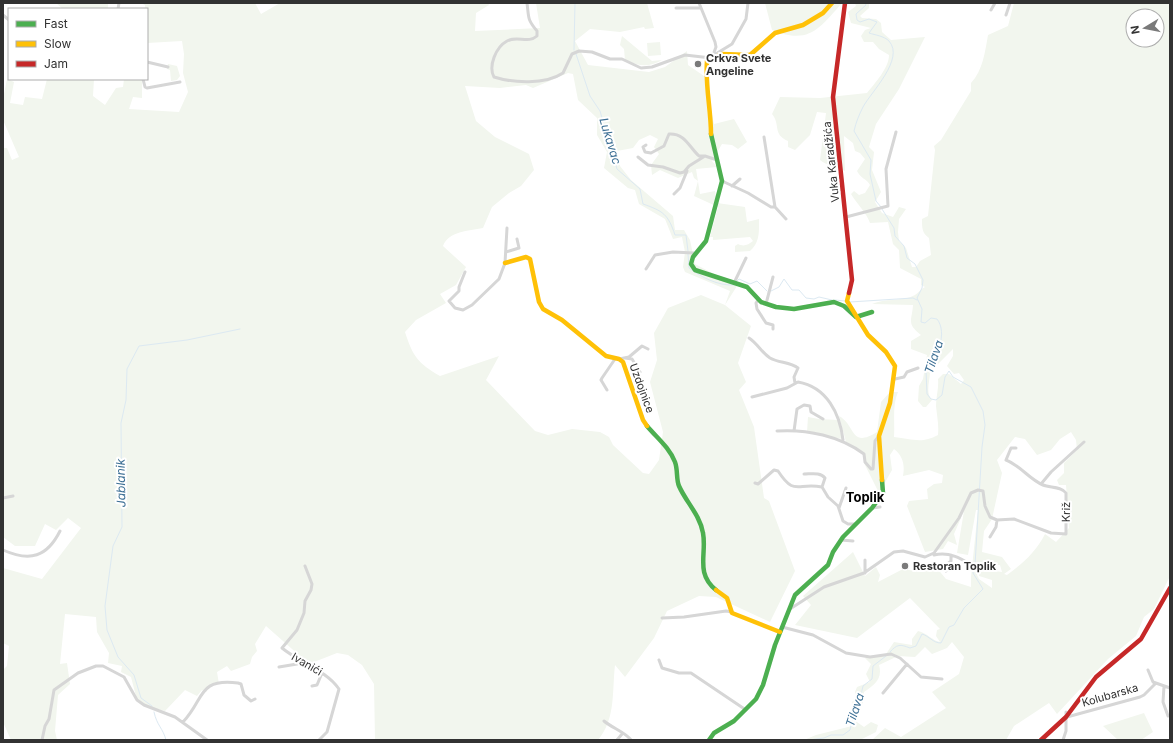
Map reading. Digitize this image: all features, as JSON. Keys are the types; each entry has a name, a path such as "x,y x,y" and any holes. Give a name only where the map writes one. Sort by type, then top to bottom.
{"street":[{"path":"526,3 528,19 530,24 537,31 537,36 530,40 514,39 507,41 494,58 492,67 494,77 510,79 518,82 549,79 563,73 572,54 579,51 592,52 610,59 622,59 641,68 652,67 685,55 711,58 729,53 750,55 775,33 814,19 823,13 832,3"},
{"path":"699,3 716,47 711,58"},
{"path":"646,269 655,255 674,252 690,253 704,246 706,241 722,181 711,134 711,115 707,90 706,64 716,53 731,46 746,19 748,3"},
{"name":"Vuka Karadžića","path":"709,740 714,733 729,725 756,699 762,689 788,610 798,591 828,565 833,552 841,540 872,508 883,493 884,486 879,436 890,403 894,379 894,366 886,352 868,335 856,317 847,297 852,280 834,97 845,3"},
{"path":"991,10 995,3"},
{"path":"1006,15 1010,3"},
{"path":"676,8 700,8"},
{"path":"148,62 168,66"},
{"path":"143,80 145,87 147,88 180,82"},
{"path":"846,217 888,206 886,169 896,132"},
{"path":"646,145 643,146 645,152 651,153 664,146 669,134 675,134 687,140 692,150 699,156 705,156 717,160"},
{"path":"764,137 775,207 786,219"},
{"path":"674,194 680,188 690,166 705,156"},
{"path":"638,157 648,165 663,167 680,173 687,171"},
{"path":"732,186 740,179"},
{"path":"722,181 771,207 775,207"},
{"path":"465,272 458,287 458,294 449,301 455,308 463,310 472,305 499,279 505,263 507,228"},
{"path":"506,252 519,248 517,239"},
{"name":"Vuka Karadžića","path":"690,253 691,264 695,270 747,287 758,300 766,304 794,310 834,302 844,306 856,317"},
{"name":"Uzdojnice","path":"505,263 526,257 530,258 539,302 543,309 562,320 606,356 617,359 625,365 643,420 665,445 671,455 677,470 679,486 701,525 703,533 702,557 705,576 712,586 726,598 732,613"},
{"path":"734,283 746,258"},
{"path":"766,304 770,293 770,284 773,278"},
{"path":"758,300 756,302 757,309 766,323 773,325 773,329"},
{"path":"856,317 872,312"},
{"path":"749,338 754,342 760,351 771,359 798,368 794,377 795,383"},
{"path":"625,358 642,346 648,349"},
{"path":"607,390 602,382 602,378 617,359 632,359 640,372"},
{"path":"894,379 904,377 907,372 918,368"},
{"path":"752,397 788,388 795,383 804,383 830,401 841,423 843,440"},
{"path":"794,431 797,409 804,405 810,406 811,412 823,419"},
{"name":"Vuka Karadžića","path":"777,431 794,431 843,440 864,454 865,462 872,470 874,462 874,440 879,436"},
{"path":"1041,484 1057,465 1084,442"},
{"name":"Križ","path":"997,520 1014,519 1051,533 1066,534 1066,493 1063,490 1041,484 1022,469 1006,460 1010,448 1016,448"},
{"path":"755,483 758,484 774,470 778,471 784,482 790,486 822,487"},
{"path":"804,474 824,476 825,481 822,487"},
{"path":"822,487 828,497 839,508 843,521 848,524 855,524"},
{"path":"839,508 846,488"},
{"path":"930,556 944,542 967,503 971,493 979,490 983,491 988,515 997,520 996,528 990,538"},
{"path":"3,498 12,496"},
{"path":"872,508 880,507"},
{"path":"3,550 19,556 42,553 52,544 60,531"},
{"path":"841,540 853,541"},
{"path":"788,610 824,588 865,573 894,552 903,551 925,556 943,553 961,558 980,570"},
{"path":"946,571 944,568 951,560 951,555"},
{"path":"865,560 865,573"},
{"path":"865,564 869,562"},
{"name":"Ivanići","path":"305,566 312,584 311,590 305,601 304,614 297,630 282,648 303,663 322,673 336,684 339,692 327,732 319,740"},
{"path":"1041,740 1066,715 1096,677 1136,644 1144,634 1170,588"},
{"path":"662,618 684,617 726,611 781,630 813,635 846,653 870,657 890,653 907,664 921,677 942,679"},
{"path":"659,660 662,668 678,673 691,673 746,710"},
{"path":"279,667 303,663"},
{"path":"883,693 907,664"},
{"path":"42,740 45,726 49,719 54,690 78,673 96,666 103,666 124,677 137,700 183,722 207,740"},
{"name":"Kolubarska","path":"1066,715 1144,695 1155,684 1150,679 1148,670"},
{"path":"312,686 317,685 322,673"},
{"path":"183,722 206,688 214,683 238,683 246,698 251,700 255,699"},
{"path":"1155,684 1170,688"},
{"path":"1164,686 1163,702 1168,716"},
{"path":"1063,740 1066,731 1066,715"},
{"path":"604,721 631,740"},
{"path":"618,740 622,734"}],"shaded area":[{"path":"56,3 108,3 108,8 62,8"},
{"path":"141,3 255,3 261,14 280,3 488,3 489,5 476,13 475,31 540,28 536,3 647,3 654,28 645,29 644,27 620,32 590,29 575,41 588,65 649,72 665,67 687,51 688,65 704,76 714,124 734,119 747,142 738,149 732,145 722,144 712,161 717,167 696,169 698,181 694,178 692,172 678,178 660,170 652,175 651,165 659,154 654,147 658,139 650,135 639,140 633,148 617,151 620,166 631,180 673,216 675,230 684,230 690,240 695,264 737,286 725,305 751,326 738,363 746,382 739,390 754,427 764,498 769,501 795,571 770,622 716,597 699,596 667,611 654,638 625,677 615,665 612,704 608,723 598,740 375,740 374,684 362,665 348,655 337,653 309,664 266,626 255,644 257,651 252,657 250,664 231,671 227,666 217,672 219,684 212,685 206,692 202,690 197,696 185,690 165,711 150,707 137,700 131,677 121,672 122,666 108,663 109,653 97,632 96,617 65,614 60,664 67,663 70,684 58,695 55,731 57,740 11,740 3,722 3,670 7,666 9,646 3,643 3,568 42,579 81,528 68,518 56,530 45,524 35,546 15,546 3,537 3,148 7,148 12,160 19,157 3,120 3,99 7,79 14,82 10,103 23,105 25,97 42,99 47,80 94,80 93,96 105,105 116,88 123,87 124,80 142,80 142,98 133,97 129,109 179,112 188,92 183,73 184,54 182,41 148,43 148,8 145,8 145,5","holes":["568,73 573,74 578,100 597,118 597,135 607,152 604,168 628,188 635,190 639,204 665,219 673,239 682,237 685,252 683,267 685,272 730,291 725,305 701,295 668,308 654,333 657,360 650,382 663,432 659,460 649,474 643,473 613,445 609,437 600,432 572,429 548,435 535,431 486,380 499,356 440,376 421,363 411,348 405,332 416,320 446,303 440,294 456,285 466,267 443,246 450,237 460,232 483,228 492,207 509,193 521,186 534,170 529,154 495,137 476,121 465,86 500,88 526,85 533,88"]},
{"path":"765,3 842,3 820,27 804,35 795,36 772,30"},
{"path":"855,3 869,3 869,8 860,16 862,18 876,19 881,23 882,32 891,40 925,37 899,89 876,124 869,147 874,152 872,170 881,192 875,202 882,213 893,217 899,207 906,209 899,219 899,241 906,248 912,267 916,267 920,261 931,255 929,238 923,230 922,219 928,216 935,150 934,146 941,140 971,91 971,83 981,67 988,35 1008,26 1014,3 1170,3 1170,576 1154,609 1144,617 1136,636 1108,659 1057,714 1049,703 1014,726 1006,740 872,740 885,728 901,737 946,708 932,692 959,674 964,657 952,642 947,648 932,654 925,647 915,657 898,656 879,665 879,678 864,692 863,703 857,708 857,722 864,727 871,722 878,725 876,732 860,740 804,740 816,735 852,726 852,702 857,698 855,692 857,687 870,682 866,674 871,664 865,658 886,654 894,642 912,645 912,639 918,631 940,642 936,636 937,630 940,629 910,598 857,638 795,625 811,605 803,596 853,552 865,576 876,567 880,575 878,582 903,569 921,572 936,567 946,579 971,587 978,510 976,510 968,555 957,553 964,511 954,534 957,545 948,541 943,549 925,552 907,506 909,501 928,499 927,489 934,484 942,483 943,475 929,470 903,476 903,461 894,449 890,455 892,470 879,493 864,463 864,453 846,442 839,416 858,437 868,437 877,432 881,402 890,392 898,392 894,408 894,437 917,440 932,438 938,435 936,406 938,379 943,374 949,374 961,384 964,380 959,373 954,374 947,366 953,356 953,349 930,372 928,390 932,400 926,407 923,407 918,401 919,386 923,379 927,355 911,349 911,341 921,335 913,328 911,322 913,305 872,304 910,297 925,287 921,285 921,279 900,268 899,250 893,244 888,222 870,223 851,194 854,191 859,195 865,193 870,185 857,171 865,159 860,153 855,151 853,143 844,136 845,171 826,164 820,160 826,113 817,112 810,135 795,150 788,147 788,141 778,132 775,118 772,114 780,97 820,98 867,93 877,80 887,65 889,55 879,49 873,42 864,42 861,36 865,30 871,28 851,23 848,12 856,6","holes":["1071,432 1076,440 1077,450 1064,463 1064,473 1057,480 1059,485 1066,485 1069,528 1056,542 1045,534 1029,557 1007,575 1004,574 1011,569 1002,557 982,552 984,531 992,519 1002,473 997,460 1015,437 1025,439 1037,455 1051,450 1060,439","989,561 993,565 1000,565 1002,572 980,569 979,576 992,580 992,588 979,579 977,575 979,567"]},
{"path":"622,36 652,61 662,60 657,63 644,65 635,64 625,60 624,49 620,45"},
{"path":"660,42 661,55 648,56 647,43"},
{"path":"168,64 177,66 180,76 177,80 171,81 170,70 167,69"},
{"path":"698,181 700,194 715,191 717,203 745,207 747,222 759,219 758,236 756,244 753,248 750,251 735,252 735,246 738,244 746,245 753,241 750,237 713,240 713,237 710,237 718,207 694,196"},
{"path":"808,417 838,420 842,439 807,432"},
{"path":"1144,713 1153,732 1141,740 1118,740 1103,726"}],"waterway":[{"name":"Lukavac","path":"574,50 575,3"},
{"name":"Tilava","path":"865,3 866,5 856,14 857,20 860,22 869,19 877,22 869,33 887,39 893,48 893,57 890,66 863,107 854,131 871,160 870,174 876,201 881,207"},
{"name":"Lukavac","path":"576,54 590,96 600,111 617,169 640,189 643,204 664,214 670,222 675,235 686,235 688,251"},
{"name":"Tilava","path":"882,209 894,228 895,236 904,246 907,258 915,264 923,280 922,288 917,298 922,309 921,322 925,323 931,318 937,319 940,325 940,346 934,360 926,371 927,394 931,399 936,400 942,395 945,377 949,371 953,377 971,387 983,411 985,425 982,447 975,565"},
{"name":"Lukavac","path":"688,254 689,268 704,278 722,284 734,285"},
{"name":"Lukavac","path":"737,281 739,279 750,284 757,281 767,291"},
{"name":"Lukavac","path":"771,291 779,287 784,279 792,290 799,290 806,298 814,299 819,297 832,300"},
{"name":"Lukavac","path":"850,302 913,298 917,300"},
{"name":"Lukavac","path":"835,300 845,301"},
{"name":"Jablanik","path":"152,706 141,698 134,675 118,657 107,630 105,606 113,546 122,527 121,423 126,400 127,369 139,346 187,340 240,329"},
{"name":"Tilava","path":"890,652 895,647 899,646 910,648 916,646 922,634 936,642 941,643 949,627 954,625 964,608 983,589 973,573 974,568"},
{"name":"Tilava","path":"809,740 824,738 831,735 843,735 850,730 857,698 861,695 863,686 872,679 873,666 886,656"},
{"name":"Jablanik","path":"154,712 166,740"}],"traffic: fast":[{"path":"711,134 722,181 706,241 693,257 691,264 695,270 747,287 761,302 776,307 794,309 834,302 844,306 856,317 872,312"},
{"path":"647,426 666,447 675,462 679,486 696,514 703,533 703,563 706,577 716,590"},
{"path":"709,740 714,733 734,721 756,699 763,685 775,645 795,595 828,565 833,552 843,537 872,508 883,493 882,480"}],"traffic: slow":[{"path":"711,134 707,61 722,54 750,55 775,33 803,25 823,13 832,3"},
{"path":"505,263 526,257 530,259 539,302 543,309 562,320 606,356 619,359 623,362 643,420 647,426"},
{"path":"849,293 847,301 868,335 886,352 895,366 890,403 879,436 882,480"},
{"path":"716,590 727,598 732,613 780,632"}],"traffic: jam":[{"path":"845,3 833,97 852,280 849,293"},
{"path":"1041,740 1066,717 1096,677 1141,639 1170,588"}],"place":[{"name":"Crkva Svete Angeline","path":"698,64"},
{"name":"Restoran Toplik","path":"905,566"}],"district":[{"name":"Toplik","path":"865,497"}]}
